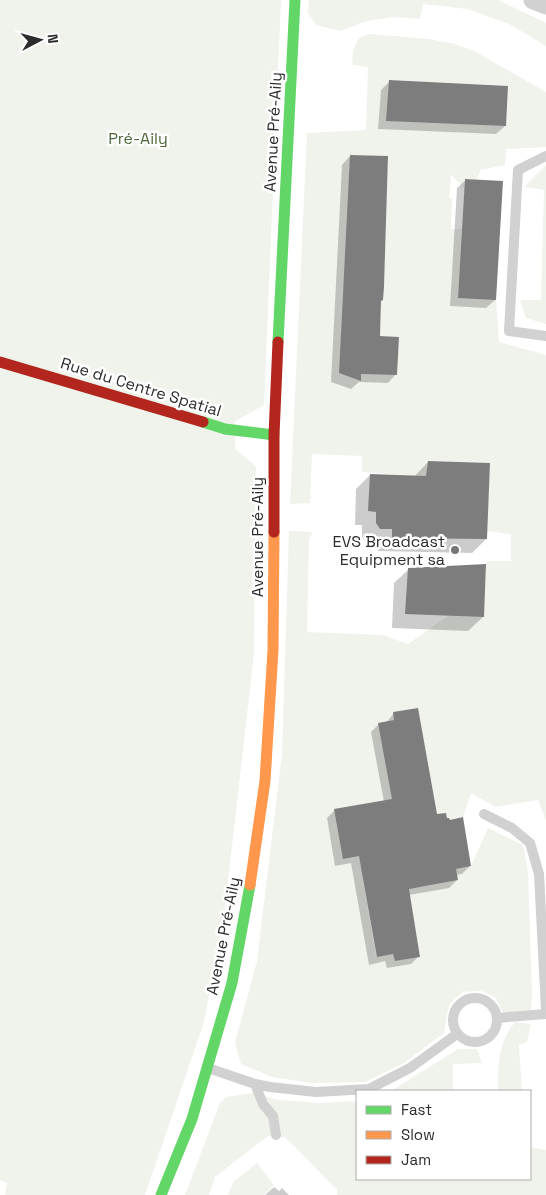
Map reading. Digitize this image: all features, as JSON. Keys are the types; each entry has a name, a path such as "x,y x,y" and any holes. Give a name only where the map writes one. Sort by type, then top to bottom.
{"street":[{"name":"Avenue Pré-Aily","path":"161,1195 192,1119 232,983 247,907 265,781 273,650 274,435 295,0"},
{"path":"533,0 546,6"},
{"name":"Rue du Centre Spatial","path":"0,362 225,429 274,435"}],"lane":[{"path":"546,156 518,170 510,331 546,336"},
{"path":"484,814 512,828 530,843 539,874 546,1010"},
{"path":"472,997 480,998 492,1006 497,1018 496,1028 486,1039 474,1042 464,1040 457,1034 453,1027 452,1018 454,1010 465,999 472,997"},
{"path":"497,1018 546,1014"},
{"path":"208,1068 255,1084 316,1092 368,1089 410,1068 457,1034"},
{"path":"255,1084 263,1104 273,1116 276,1134"}],"green space":[{"name":"Pré-Aily","path":"0,0 281,0 264,405 235,421 235,449 256,466 254,654 224,916 204,1022 145,1195 5,1195 7,1183 0,1180"},
{"path":"309,0 498,0 546,23 546,46 509,24 467,9 423,4 420,19 395,17 367,21 340,31 316,25 308,13"},
{"path":"369,34 429,39 455,44 474,51 546,92 546,147 506,149 505,165 481,170 477,179 465,179 464,188 451,175 449,198 452,199 451,229 462,229 458,297 496,300 499,342 546,355 546,821 538,800 496,807 471,793 463,817 450,820 447,818 446,813 428,816 418,708 393,712 394,720 378,723 396,818 367,854 362,874 376,957 393,954 395,961 420,957 408,886 419,865 423,887 458,880 456,869 471,866 488,828 523,845 528,872 531,1010 503,1013 495,997 481,991 462,992 449,1005 444,1033 404,1063 365,1082 311,1083 272,1077 241,1064 235,1043 257,961 282,754 289,531 313,532 309,539 307,632 383,635 408,644 448,616 484,617 486,561 511,561 511,534 487,531 490,463 428,461 426,480 405,475 362,472 362,456 312,454 310,503 290,504 307,133 366,130 368,67 352,65 353,51 358,39","holes":["389,80 508,86 506,126 387,121","350,155 388,156 384,287 383,300 381,301 380,336 399,337 397,375 361,374 361,381 339,373 343,286 353,285 345,273"]},
{"path":"546,165 546,324 526,318 520,300 541,300 544,190 524,187"},
{"path":"515,1022 531,1024 527,1042 519,1045 522,1090 498,1090 500,1055 509,1030"},
{"path":"458,1049 477,1049 482,1063 453,1064 453,1090 393,1090"},
{"path":"252,1093 279,1100 321,1103 356,1101 356,1180 531,1180 531,1147 546,1150 546,1195 337,1195 337,1190 285,1137 268,1136 215,1177 209,1195 185,1195 220,1103 226,1097"},
{"path":"257,1163 274,1185 264,1195 228,1195 234,1181"}],"building":[{"path":"389,80 508,86 506,126 386,121"},
{"path":"350,155 388,156 384,287 383,300 381,301 380,336 399,337 397,375 361,374 361,381 339,373"},
{"path":"465,179 503,181 496,300 458,298"},
{"path":"428,461 490,463 487,539 392,538 392,529 380,529 376,523 376,512 368,511 370,474 426,476"},
{"path":"486,564 484,617 405,614 408,568"},
{"path":"418,708 437,814 446,813 447,818 450,820 463,817 471,866 456,869 458,880 409,889 420,957 395,961 393,954 377,957 359,856 343,859 334,809 392,799 378,723 394,720 393,712"}],"traffic: fast":[{"path":"278,342 295,0"},
{"path":"203,422 225,429 274,435"},
{"path":"161,1195 192,1119 232,983 250,885"}],"traffic: slow":[{"path":"250,885 265,781 273,650 274,532"}],"traffic: jam":[{"path":"274,532 274,435 278,342"},
{"path":"0,362 203,422"}],"place":[{"name":"EVS Broadcast Equipment sa","path":"455,550"}]}
